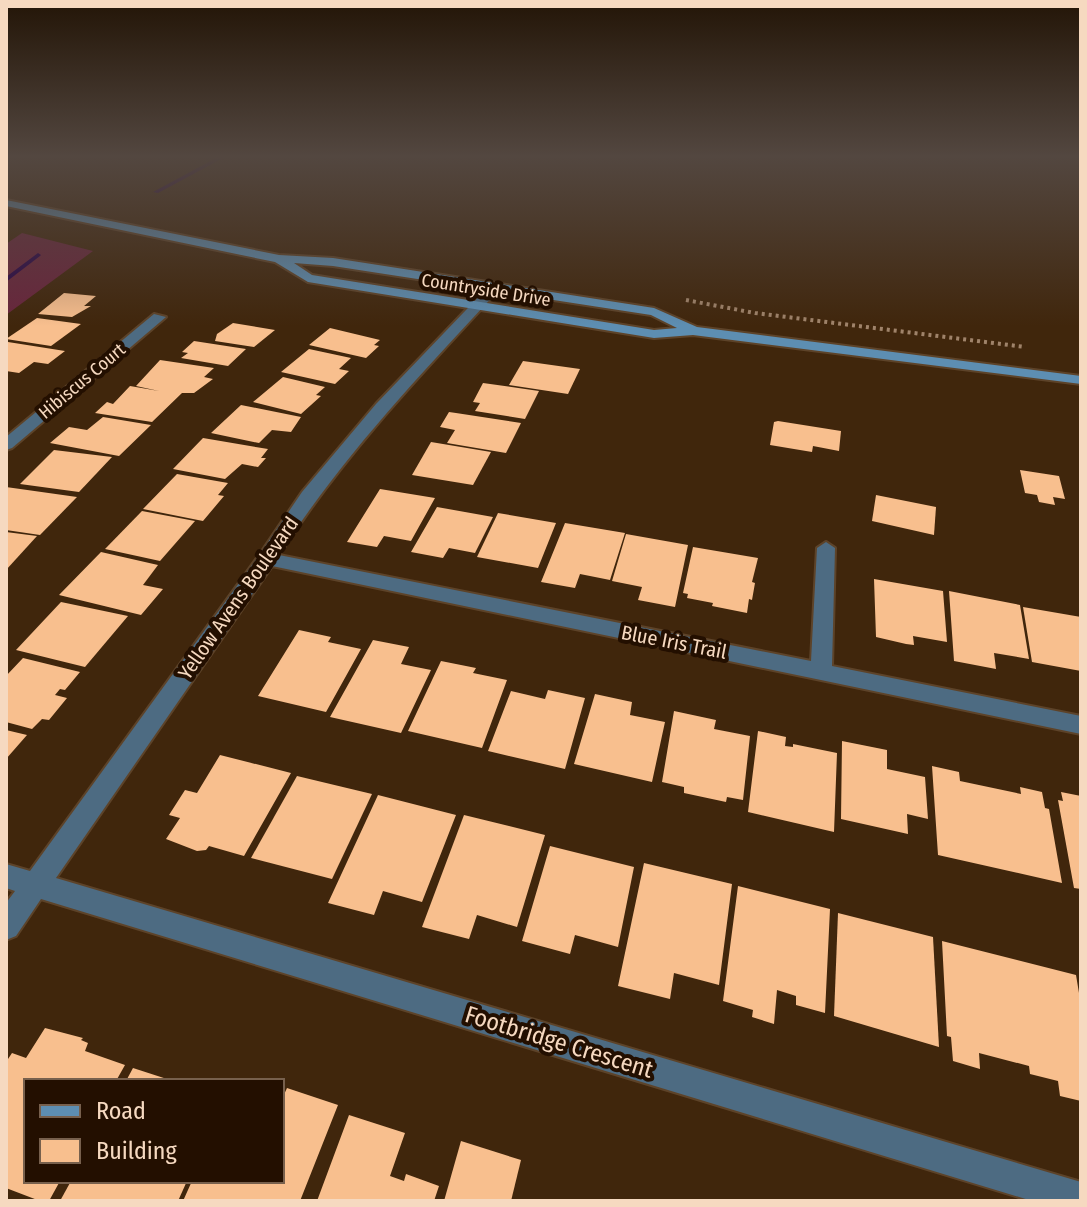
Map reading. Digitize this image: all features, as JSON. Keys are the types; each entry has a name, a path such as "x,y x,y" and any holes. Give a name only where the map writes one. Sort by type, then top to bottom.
{"main road":[{"name":"Countryside Drive","path":"56,213 279,259 333,262 654,312 693,331"},
{"name":"Countryside Drive","path":"279,259 308,278 654,334 693,331 1081,380"}],"street":[{"name":"Yellow Avens Boulevard","path":"6,926 267,559 308,496 381,407 493,289"},
{"name":"Hibiscus Court","path":"6,445 159,317"},
{"path":"821,671 826,548"},
{"name":"Blue Iris Trail","path":"267,559 1081,725"},
{"path":"6,876 37,885"},
{"name":"Footbridge Crescent","path":"37,885 1081,1199"}],"path":[{"path":"678,299 755,313 1035,349"}],"shaded area":[{"path":"22,233 93,251 6,315 6,244"}],"building":[{"path":"64,293 96,296 84,306 91,306 72,317 38,314"},
{"path":"37,318 81,324 51,346 6,339"},
{"path":"233,323 275,330 254,347 215,341 217,334"},
{"path":"330,328 380,340 374,345 379,346 366,358 309,345"},
{"path":"194,341 246,349 228,366 181,358 188,353 182,352"},
{"path":"8,342 65,351 48,364 34,362 19,373 6,371"},
{"path":"309,349 351,358 339,369 349,371 335,384 281,372"},
{"path":"160,360 214,368 204,377 213,379 194,393 182,393 152,422 95,413 107,402 113,404 130,386 159,391 136,386"},
{"path":"523,361 580,369 568,394 509,385"},
{"path":"283,377 325,387 316,395 321,396 301,414 253,402"},
{"path":"483,383 539,391 525,419 475,411 480,403 473,402"},
{"path":"241,405 301,417 291,432 272,430 259,443 211,433"},
{"path":"449,412 521,423 506,453 447,443 455,430 440,427"},
{"path":"103,417 151,425 119,456 50,443 69,427 87,430"},
{"path":"774,422 841,431 839,451 813,446 812,452 770,445"},
{"path":"203,438 268,449 261,458 266,458 258,467 242,464 225,479 173,469"},
{"path":"431,442 491,452 473,485 412,475"},
{"path":"54,450 112,457 79,492 20,484"},
{"path":"1020,470 1059,476 1065,499 1053,497 1055,505 1039,502 1037,495 1025,493"},
{"path":"177,474 228,483 218,495 224,496 203,521 143,509"},
{"path":"6,487 77,497 40,535 6,530"},
{"path":"380,489 435,498 411,541 384,536 377,547 347,542"},
{"path":"876,495 936,507 934,535 872,521"},
{"path":"437,507 493,517 475,553 449,548 443,558 411,552"},
{"path":"142,511 195,521 160,561 105,549"},
{"path":"498,513 556,523 538,568 477,557"},
{"path":"565,523 625,533 610,580 580,574 575,588 541,582"},
{"path":"6,532 37,536 6,570"},
{"path":"626,534 688,545 675,607 638,600 642,587 612,581"},
{"path":"693,547 758,558 747,613 687,598 688,594 683,593"},
{"path":"101,552 158,565 143,585 163,589 141,615 59,595"},
{"path":"874,579 943,591 947,642 913,636 914,645 876,637"},
{"path":"949,591 1020,605 1029,659 994,653 996,669 954,661"},
{"path":"61,602 128,616 85,667 16,650"},
{"path":"1023,607 1081,617 1081,671 1032,662"},
{"path":"299,630 331,637 328,642 361,649 326,712 258,696"},
{"path":"373,640 409,647 401,664 431,670 401,733 330,717"},
{"path":"23,658 80,672 65,690 60,689 55,695 67,698 49,720 42,719 32,729 6,722 6,676"},
{"path":"441,661 476,668 473,673 507,680 482,748 408,731"},
{"path":"548,690 585,698 565,769 488,751 511,691 545,699"},
{"path":"595,694 632,702 630,715 665,722 652,782 574,764"},
{"path":"674,711 716,720 714,729 750,736 743,800 727,797 726,802 684,793 684,787 662,782"},
{"path":"6,730 27,735 6,759"},
{"path":"758,731 786,737 785,746 793,747 793,744 837,753 834,832 748,812"},
{"path":"842,741 887,750 887,769 925,777 928,819 907,814 908,834 841,819"},
{"path":"220,755 291,773 244,856 209,846 206,850 197,851 166,839 180,818 169,815 185,790 197,793"},
{"path":"932,766 959,772 960,781 1021,794 1020,787 1042,792 1045,808 1049,809 1062,883 938,855"},
{"path":"297,776 372,794 332,879 251,858"},
{"path":"1061,792 1081,796 1081,889 1074,888 1058,800 1063,801"},
{"path":"378,795 456,815 422,902 383,891 374,915 328,903"},
{"path":"464,815 545,835 517,927 477,915 469,939 422,927"},
{"path":"550,846 634,867 618,947 575,935 570,954 522,941"},
{"path":"644,863 732,884 719,985 674,973 670,999 618,986"},
{"path":"738,886 830,909 825,1013 796,1005 796,996 777,990 774,1024 752,1017 753,1010 723,1001"},
{"path":"838,913 933,937 939,1047 834,1016"},
{"path":"942,941 1076,975 1081,1005 1081,1101 1060,1096 1058,1081 1030,1074 1029,1066 979,1053 980,1069 953,1061 951,1037 947,1036"},
{"path":"45,1028 83,1038 81,1040 88,1043 85,1051 125,1065 117,1079 24,1079 24,1183 59,1183 49,1201 40,1201 6,1188 6,1062 12,1053 26,1058"},
{"path":"133,1068 167,1079 127,1079"},
{"path":"287,1088 338,1105 300,1201 183,1201 191,1183 284,1183 284,1095"},
{"path":"349,1115 405,1133 390,1176 404,1181 406,1174 439,1186 434,1201 317,1201"},
{"path":"461,1141 521,1160 511,1201 444,1201"},
{"path":"70,1183 186,1183 178,1201 60,1201"}],"waterway":[{"path":"6,280 38,255"}]}
